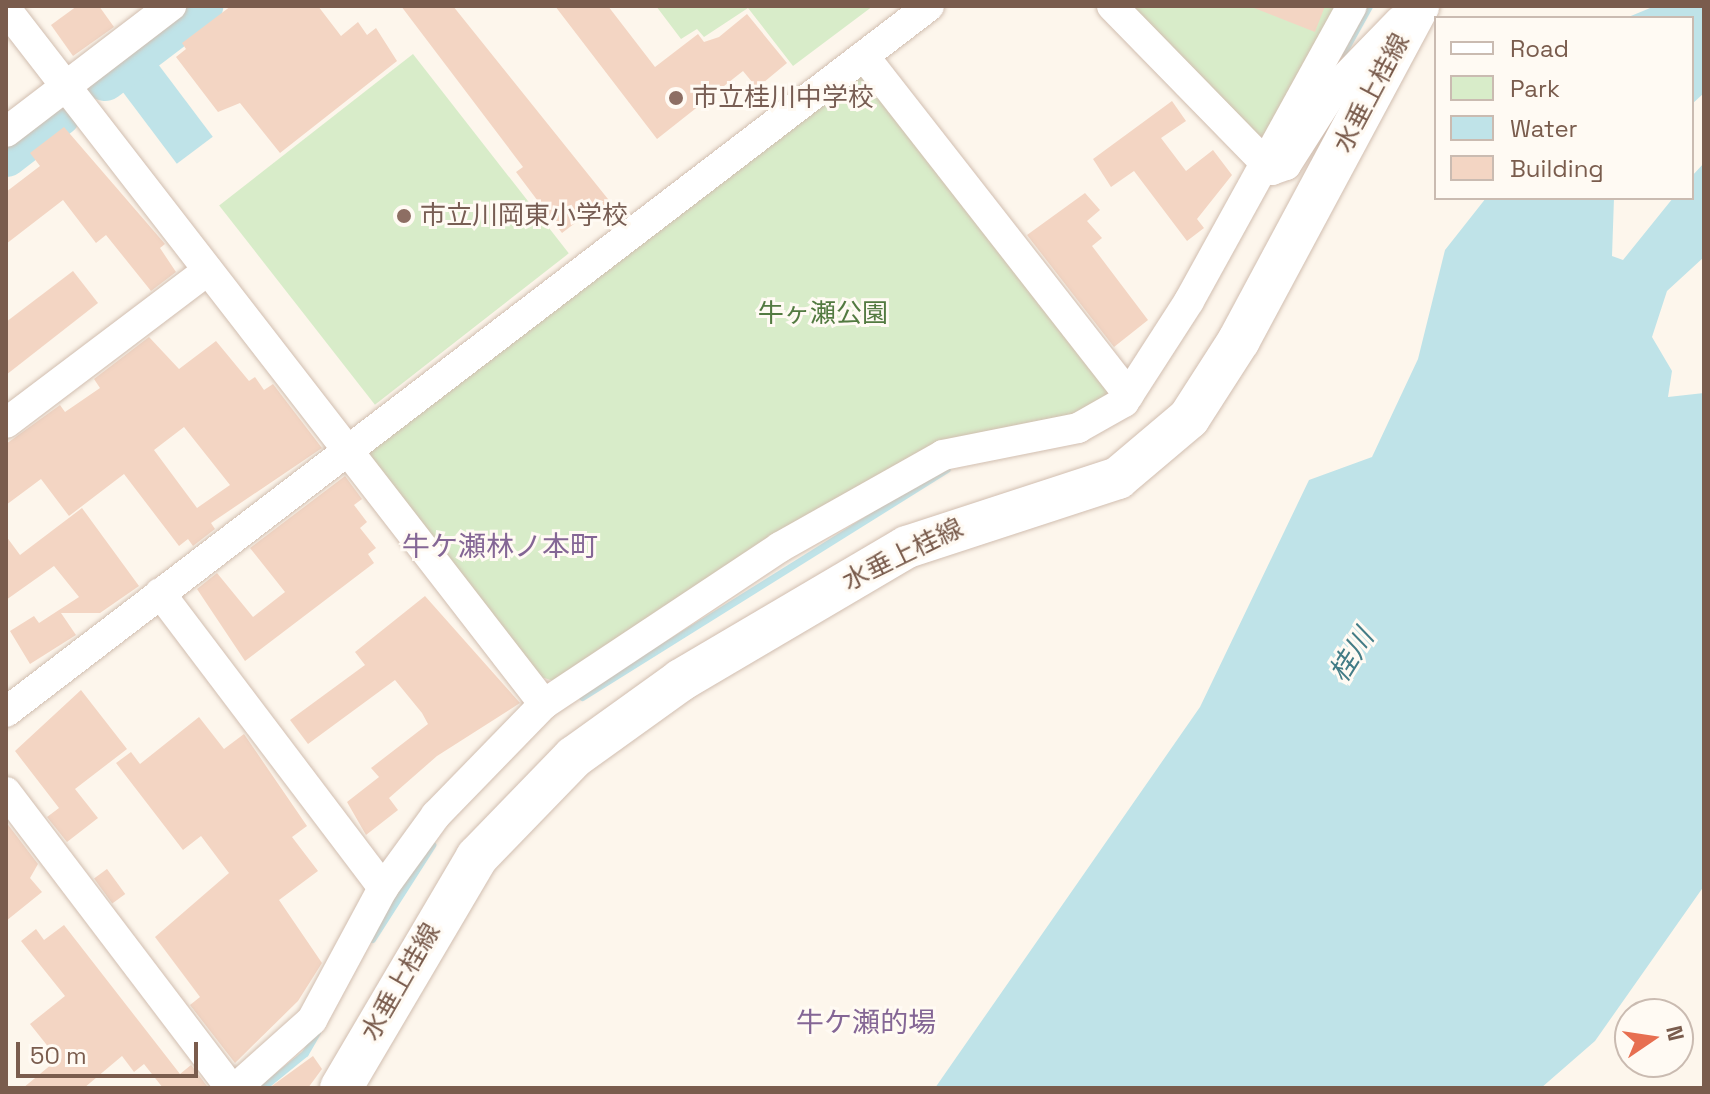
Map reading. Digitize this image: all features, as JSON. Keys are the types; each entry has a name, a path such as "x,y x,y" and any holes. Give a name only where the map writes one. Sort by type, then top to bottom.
{"main road":[{"name":"水垂上桂線","path":"341,1088 477,857 574,757 681,680 907,547 1118,478 1189,418 1239,340 1417,6"}],"street":[{"path":"6,132 171,6"},
{"path":"6,712 344,446 929,6"},
{"path":"1112,6 1274,167"},
{"path":"1274,167 1352,6"},
{"path":"6,792 234,1088 312,1020 383,888 474,768 544,704 768,554 943,455 1078,428 1129,395 1274,167 1335,88 1417,6"},
{"path":"6,9 544,704"},
{"path":"864,56 1129,395"},
{"path":"6,423 208,270"},
{"path":"160,593 383,888"}],"green space":[{"path":"656,6 873,6 793,66 748,8 704,37 697,29 681,39"},
{"path":"1128,6 1339,6 1266,139 1253,142"},
{"path":"413,54 569,253 375,405 219,205"},
{"name":"牛ヶ瀬公園","path":"868,75 1106,379 1109,396 1078,414 947,440 557,682 541,677 367,459 368,442 850,77"}],"water":[{"path":"1655,6 1704,6 1704,93 1694,102 1694,16 1631,16"},
{"path":"158,64 213,137 177,164 122,91"},
{"name":"桂川","path":"1704,163 1704,257 1667,291 1652,337 1672,371 1668,397 1704,393 1704,886 1625,998 1614,998 1614,1014 1595,1041 1541,1088 935,1088 1200,707 1309,480 1372,457 1418,359 1445,250 1484,200 1614,200 1612,256 1623,260 1671,200 1694,200 1694,174"}],"building":[{"path":"77,6 99,6 114,27 73,56 51,25"},
{"path":"231,6 318,6 341,36 358,22 367,35 376,28 397,61 280,153 240,103 218,112 176,57 186,49 182,43"},
{"path":"401,6 453,6 620,214 604,226 592,210 562,233 516,172 523,167"},
{"path":"555,6 608,6 655,67 698,34 704,42 719,37 747,14 787,63 757,88 743,71 657,139"},
{"path":"1249,6 1325,6 1315,32"},
{"path":"1172,101 1186,121 1161,138 1186,171 1213,150 1232,175 1197,219 1204,228 1187,241 1134,171 1111,187 1093,159"},
{"path":"64,127 165,244 160,248 176,272 151,291 106,235 96,243 63,200 6,244 6,192 40,166 30,153"},
{"path":"1085,193 1100,210 1087,221 1102,238 1092,246 1148,320 1114,347 1027,235"},
{"path":"73,271 98,303 6,375 6,322"},
{"path":"149,337 179,369 216,341 249,381 255,377 264,390 273,384 322,448 211,523 215,529 193,546 188,539 179,546 124,474 69,516 41,479 6,505 6,444 60,405 65,412 100,388 94,379","holes":["184,427 230,485 197,508 154,450"]},
{"path":"345,476 362,499 354,505 367,522 360,528 376,548 368,554 374,563 245,661 197,589 217,573 253,617 285,592 250,548"},
{"path":"82,508 139,586 100,613 61,613 76,635 30,664 10,631 34,616 39,623 79,597 54,566 6,600 6,536 20,555"},
{"path":"425,596 520,703 437,756 389,798 398,810 366,835 347,802 379,777 371,768 428,724 422,713 395,680 308,744 290,720 365,665 355,652"},
{"path":"81,690 127,749 75,789 98,818 67,842 47,817 59,808 15,751"},
{"path":"199,717 224,749 244,734 307,826 292,837 318,871 279,900 322,963 298,1001 235,1063 190,1005 200,997 155,937 229,873 201,836 183,850 116,763 131,752 140,764"},
{"path":"6,822 38,864 30,878 42,892 6,921"},
{"path":"107,869 125,894 112,903 94,878"},
{"path":"64,925 180,1074 191,1065 207,1086 163,1088 144,1064 134,1072 122,1056 84,1088 23,1088 58,1059 30,1024 65,996 21,941 36,929 44,940"},
{"path":"313,1056 322,1069 308,1088 269,1088"}],"waterway":[{"path":"105,79 201,6"},
{"path":"1343,53 1369,6"},
{"path":"6,155 59,114"},
{"path":"582,697 947,469"},
{"path":"372,939 432,845"},
{"path":"262,1088 305,1053 317,1032"}],"place":[{"name":"市立桂川中学校","path":"676,98"},
{"name":"市立川岡東小学校","path":"404,216"}],"district":[{"name":"牛ケ瀬林ノ本町","path":"500,546"},
{"name":"牛ケ瀬的場","path":"866,1022"}]}
